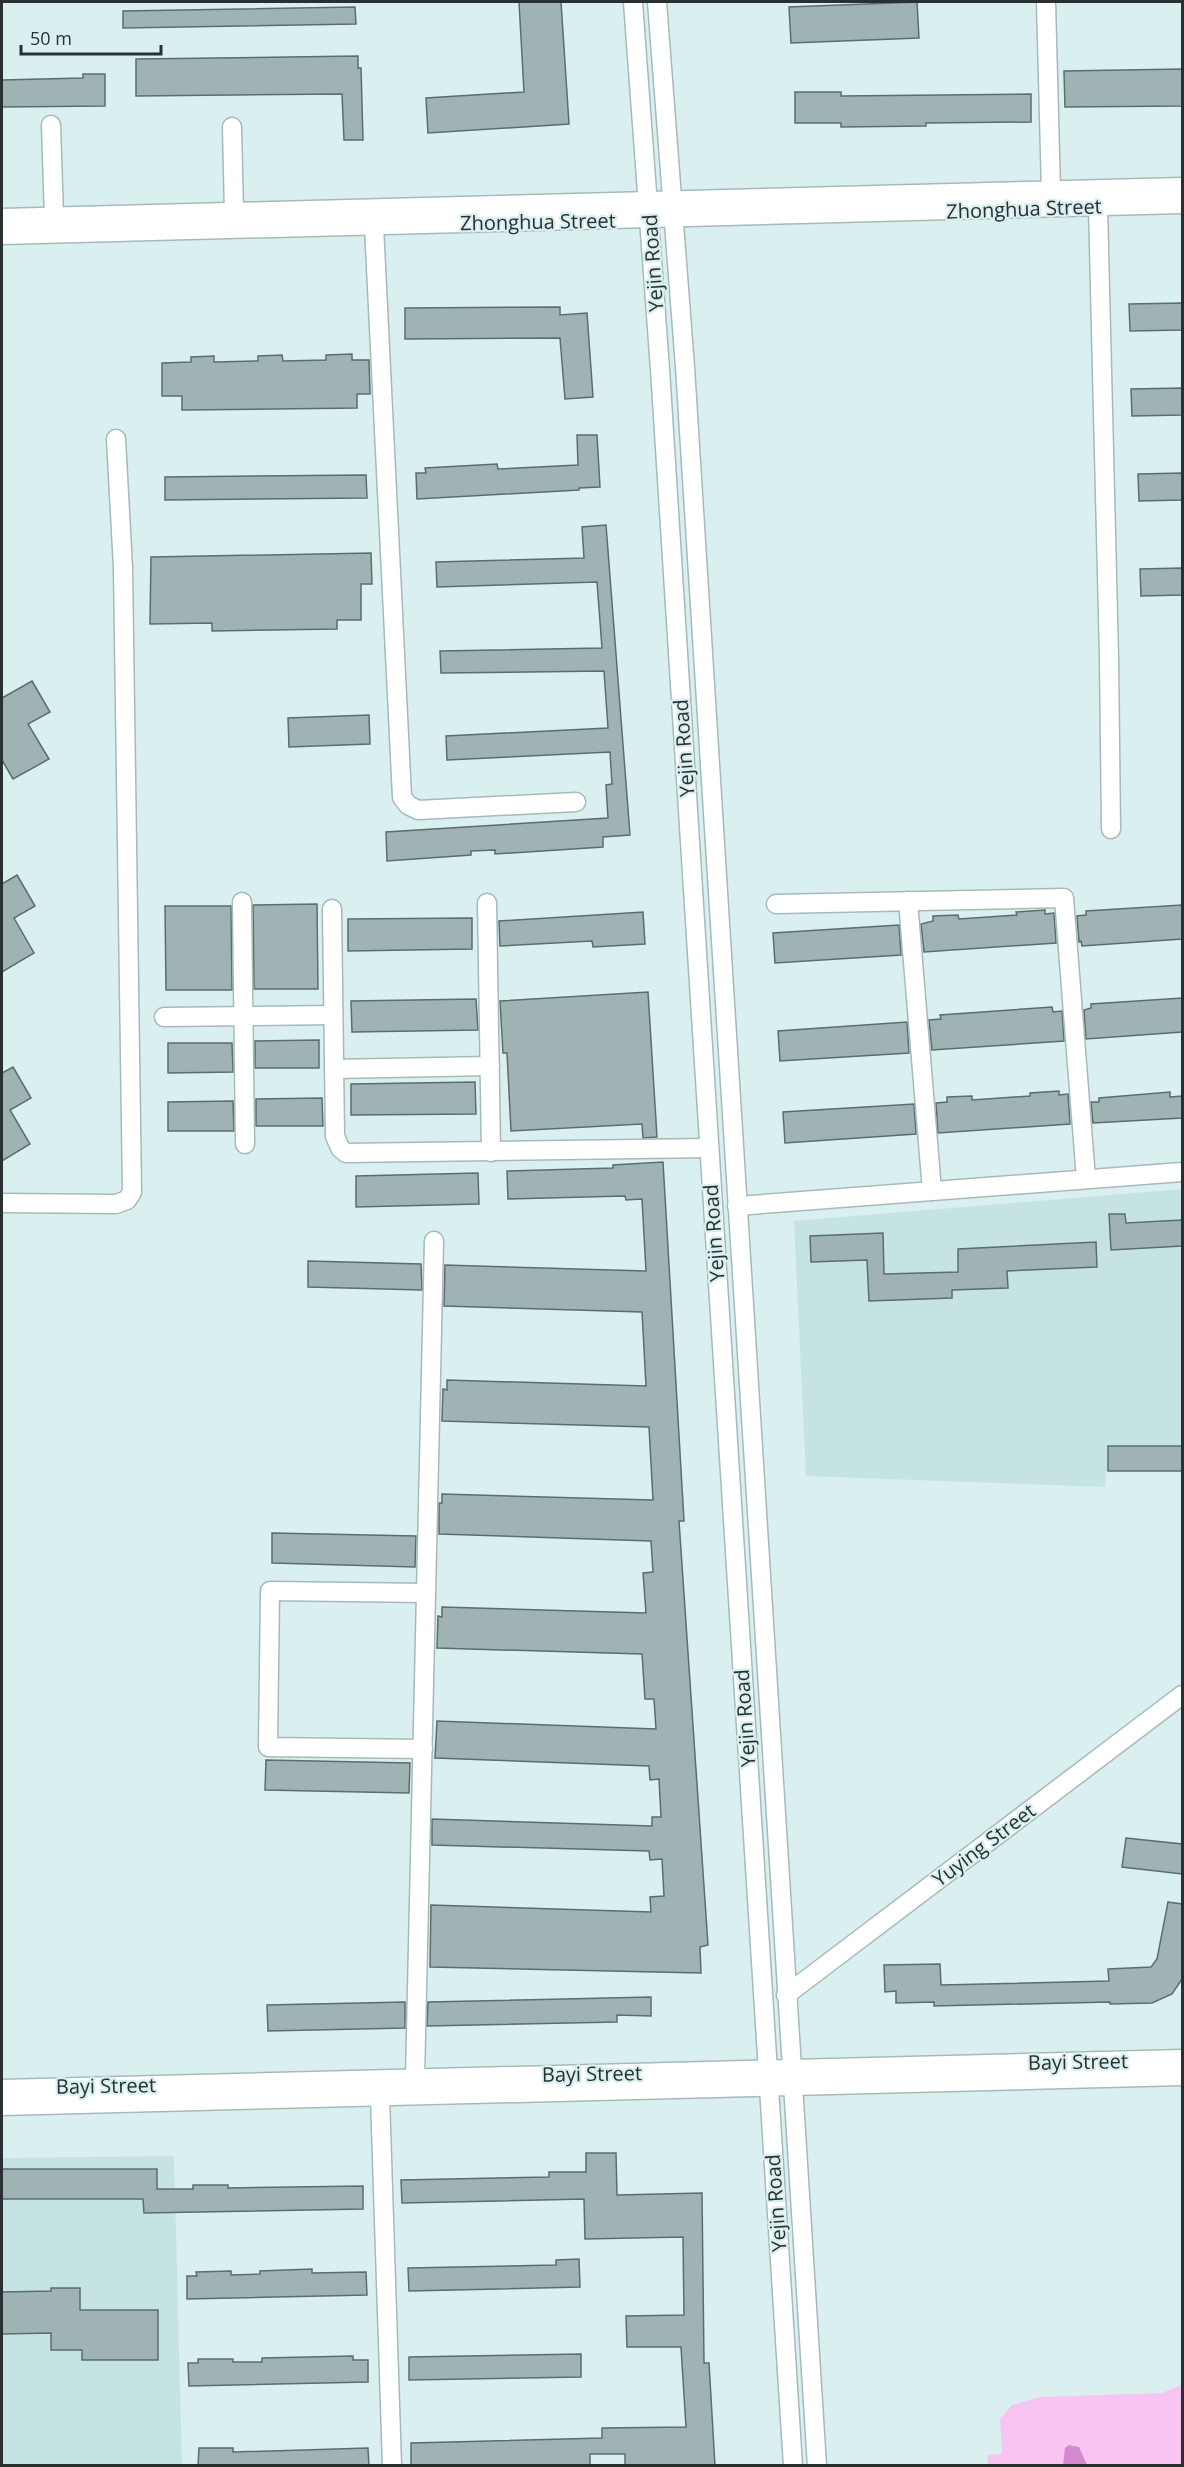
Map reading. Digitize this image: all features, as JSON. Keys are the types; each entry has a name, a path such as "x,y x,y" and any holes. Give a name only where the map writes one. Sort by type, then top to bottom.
{"street":[{"name":"Yejin Road","path":"633,2 649,210 793,2466"},
{"name":"Yejin Road","path":"657,2 673,210 817,2466"},
{"path":"1046,2 1051,191"},
{"path":"51,125 54,217"},
{"path":"232,127 234,212"},
{"name":"Zhonghua Street","path":"673,210 1051,191 1182,187"},
{"name":"Zhonghua Street","path":"2,218 234,212 1098,207 1182,204"},
{"path":"1098,207 1111,829"},
{"name":"Zhonghua Street","path":"2,235 374,226 649,210"},
{"path":"374,226 402,797 408,806 418,810 576,802"},
{"path":"2,1203 116,1204 127,1200 132,1192 124,580 116,440"},
{"path":"776,904 1064,898 1086,1179"},
{"path":"908,901 932,1191"},
{"path":"242,902 245,1143"},
{"path":"487,903 491,1152"},
{"path":"332,909 335,1136 340,1149 346,1153 709,1148"},
{"path":"164,1017 333,1015"},
{"path":"334,1069 490,1066"},
{"path":"737,1206 1182,1172"},
{"path":"415,2078 434,1241"},
{"path":"423,1749 268,1747 270,1591 426,1593"},
{"name":"Yuying Street","path":"786,1995 1182,1695"},
{"name":"Bayi Street","path":"791,2078 1182,2059"},
{"name":"Bayi Street","path":"2,2089 415,2078 1182,2076"},
{"name":"Bayi Street","path":"2,2106 380,2097 767,2078"},
{"path":"380,2097 392,2466"}],"shaded area":[{"path":"1182,1189 1182,1471 1106,1471 1105,1487 806,1476 794,1221"},
{"path":"174,2156 182,2465 2,2465 2,2158"},
{"path":"1182,2385 1182,2465 988,2465 987,2455 1002,2454 1000,2419 1012,2405 1040,2397 1162,2393"},
{"path":"1069,2445 1079,2447 1087,2465 1063,2465 1065,2448"}],"building":[{"path":"519,2 561,2 569,124 428,133 426,98 524,92"},
{"path":"917,2 919,38 791,43 789,7"},
{"path":"355,7 356,24 123,28 123,11"},
{"path":"358,56 358,68 361,68 363,140 344,140 342,94 136,96 136,59"},
{"path":"1182,69 1182,106 1065,107 1064,71"},
{"path":"83,74 105,74 105,106 2,107 2,80 83,78"},
{"path":"795,92 841,92 841,96 1031,94 1031,122 841,127 841,123 795,123"},
{"path":"1182,303 1182,330 1130,331 1129,304"},
{"path":"560,307 560,315 587,313 593,397 565,399 560,338 405,339 405,308"},
{"path":"352,354 352,360 369,360 370,394 357,394 357,408 182,410 182,396 162,396 162,363 191,362 191,357 214,356 214,362 258,361 258,356 282,355 283,361 326,360 326,355"},
{"path":"1182,388 1182,415 1132,416 1131,389"},
{"path":"577,435 597,435 600,487 417,499 416,473 426,473 425,468 497,464 498,469 578,465"},
{"path":"1182,473 1182,500 1139,501 1138,474"},
{"path":"366,475 367,498 165,500 165,477"},
{"path":"606,525 630,835 603,837 603,847 495,854 495,850 471,851 471,855 387,861 386,832 608,818 606,785 612,784 610,752 447,760 446,736 608,728 604,671 441,673 440,651 602,648 597,582 437,587 436,562 584,558 582,527"},
{"path":"371,553 372,584 361,584 361,620 337,620 337,629 212,631 212,623 150,624 151,557"},
{"path":"1182,568 1182,595 1141,596 1140,569"},
{"path":"32,681 50,712 28,724 49,759 13,779 2,760 2,698"},
{"path":"369,715 370,744 289,747 288,718"},
{"path":"17,875 35,906 14,918 34,953 2,972 2,884"},
{"path":"317,904 318,989 254,989 253,905"},
{"path":"1182,905 1182,939 1082,946 1081,941 1079,942 1077,916 1086,915 1086,911"},
{"path":"165,906 231,906 232,990 166,990"},
{"path":"1045,910 1045,914 1054,913 1056,943 924,952 921,924 933,921 933,916 958,915 959,919 1017,915 1016,912"},
{"path":"643,912 645,944 593,947 592,941 500,946 499,921"},
{"path":"472,918 472,949 348,951 348,919"},
{"path":"899,925 901,955 775,963 773,933"},
{"path":"648,992 657,1137 643,1138 642,1124 511,1131 507,1053 503,1053 500,1001"},
{"path":"1182,998 1182,1032 1086,1039 1084,1010 1091,1008 1091,1004"},
{"path":"476,999 478,1030 352,1032 351,1001"},
{"path":"1052,1007 1053,1012 1062,1011 1064,1041 932,1050 929,1020 941,1019 940,1015"},
{"path":"907,1022 909,1053 780,1061 778,1031"},
{"path":"319,1040 319,1068 255,1068 255,1041"},
{"path":"168,1043 232,1043 233,1072 168,1073"},
{"path":"13,1067 31,1098 10,1110 30,1144 2,1161 2,1073"},
{"path":"475,1082 476,1114 351,1115 351,1084"},
{"path":"1059,1091 1059,1095 1068,1094 1070,1124 938,1133 936,1103 947,1102 947,1097 972,1096 972,1100 1030,1096 1030,1093"},
{"path":"1170,1092 1170,1097 1182,1096 1182,1118 1093,1123 1091,1102 1099,1102 1099,1098"},
{"path":"322,1098 323,1126 256,1126 256,1099"},
{"path":"233,1101 234,1131 168,1131 168,1102"},
{"path":"914,1104 916,1134 785,1143 783,1112"},
{"path":"663,1162 684,1521 679,1521 708,1945 700,1947 701,1973 430,1967 431,1905 651,1912 650,1897 664,1896 662,1859 650,1860 649,1851 432,1845 432,1819 652,1826 652,1817 661,1817 659,1779 650,1780 649,1766 435,1758 437,1721 656,1729 654,1699 645,1699 642,1654 437,1648 438,1616 442,1617 442,1607 646,1613 643,1573 653,1572 651,1541 439,1534 439,1503 442,1503 442,1494 653,1500 649,1427 442,1421 443,1389 447,1390 447,1380 646,1386 642,1312 444,1306 445,1265 646,1271 642,1199 626,1200 625,1196 508,1199 507,1171 613,1168 613,1165"},
{"path":"478,1173 479,1204 356,1207 356,1176"},
{"path":"1109,1214 1125,1214 1126,1223 1182,1220 1182,1246 1111,1250"},
{"path":"883,1233 884,1274 958,1272 958,1249 1096,1242 1097,1267 1007,1271 1008,1288 952,1290 952,1298 869,1301 867,1260 811,1262 810,1236"},
{"path":"308,1261 421,1264 422,1290 308,1287"},
{"path":"1108,1446 1182,1446 1182,1471 1108,1471"},
{"path":"272,1533 416,1536 415,1567 272,1563"},
{"path":"266,1760 410,1763 409,1793 265,1790"},
{"path":"1126,1838 1182,1844 1182,1874 1122,1867"},
{"path":"1168,1902 1182,1904 1182,1979 1172,1994 1152,2003 934,2006 934,2002 896,2003 896,1991 885,1992 884,1965 940,1964 941,1985 1109,1981 1108,1969 1151,1967 1157,1959"},
{"path":"651,1997 651,2016 617,2015 617,2022 427,2026 428,2002"},
{"path":"405,2002 405,2028 268,2031 267,2005"},
{"path":"586,2153 616,2153 617,2195 702,2193 704,2363 709,2363 715,2466 625,2466 625,2454 590,2454 590,2466 411,2466 411,2443 602,2438 602,2428 686,2427 681,2347 627,2347 626,2316 684,2315 683,2237 585,2239 584,2199 402,2203 401,2180 549,2177 549,2172 586,2172"},
{"path":"2,2169 157,2169 157,2189 193,2189 193,2185 228,2185 228,2188 363,2186 363,2209 144,2213 143,2199 2,2199"},
{"path":"579,2259 580,2287 409,2291 408,2268 556,2265 556,2260"},
{"path":"312,2269 312,2273 366,2272 367,2295 187,2299 187,2276 197,2276 196,2272 231,2271 231,2275 260,2274 260,2271"},
{"path":"51,2288 80,2288 80,2310 158,2310 158,2360 82,2360 82,2350 51,2350 51,2333 2,2334 2,2292 51,2291"},
{"path":"581,2354 581,2377 409,2380 409,2357"},
{"path":"353,2356 353,2360 368,2360 368,2382 189,2386 188,2363 198,2363 198,2359 262,2362 262,2358"},
{"path":"199,2448 233,2448 233,2452 368,2448 369,2466 198,2466"}]}
